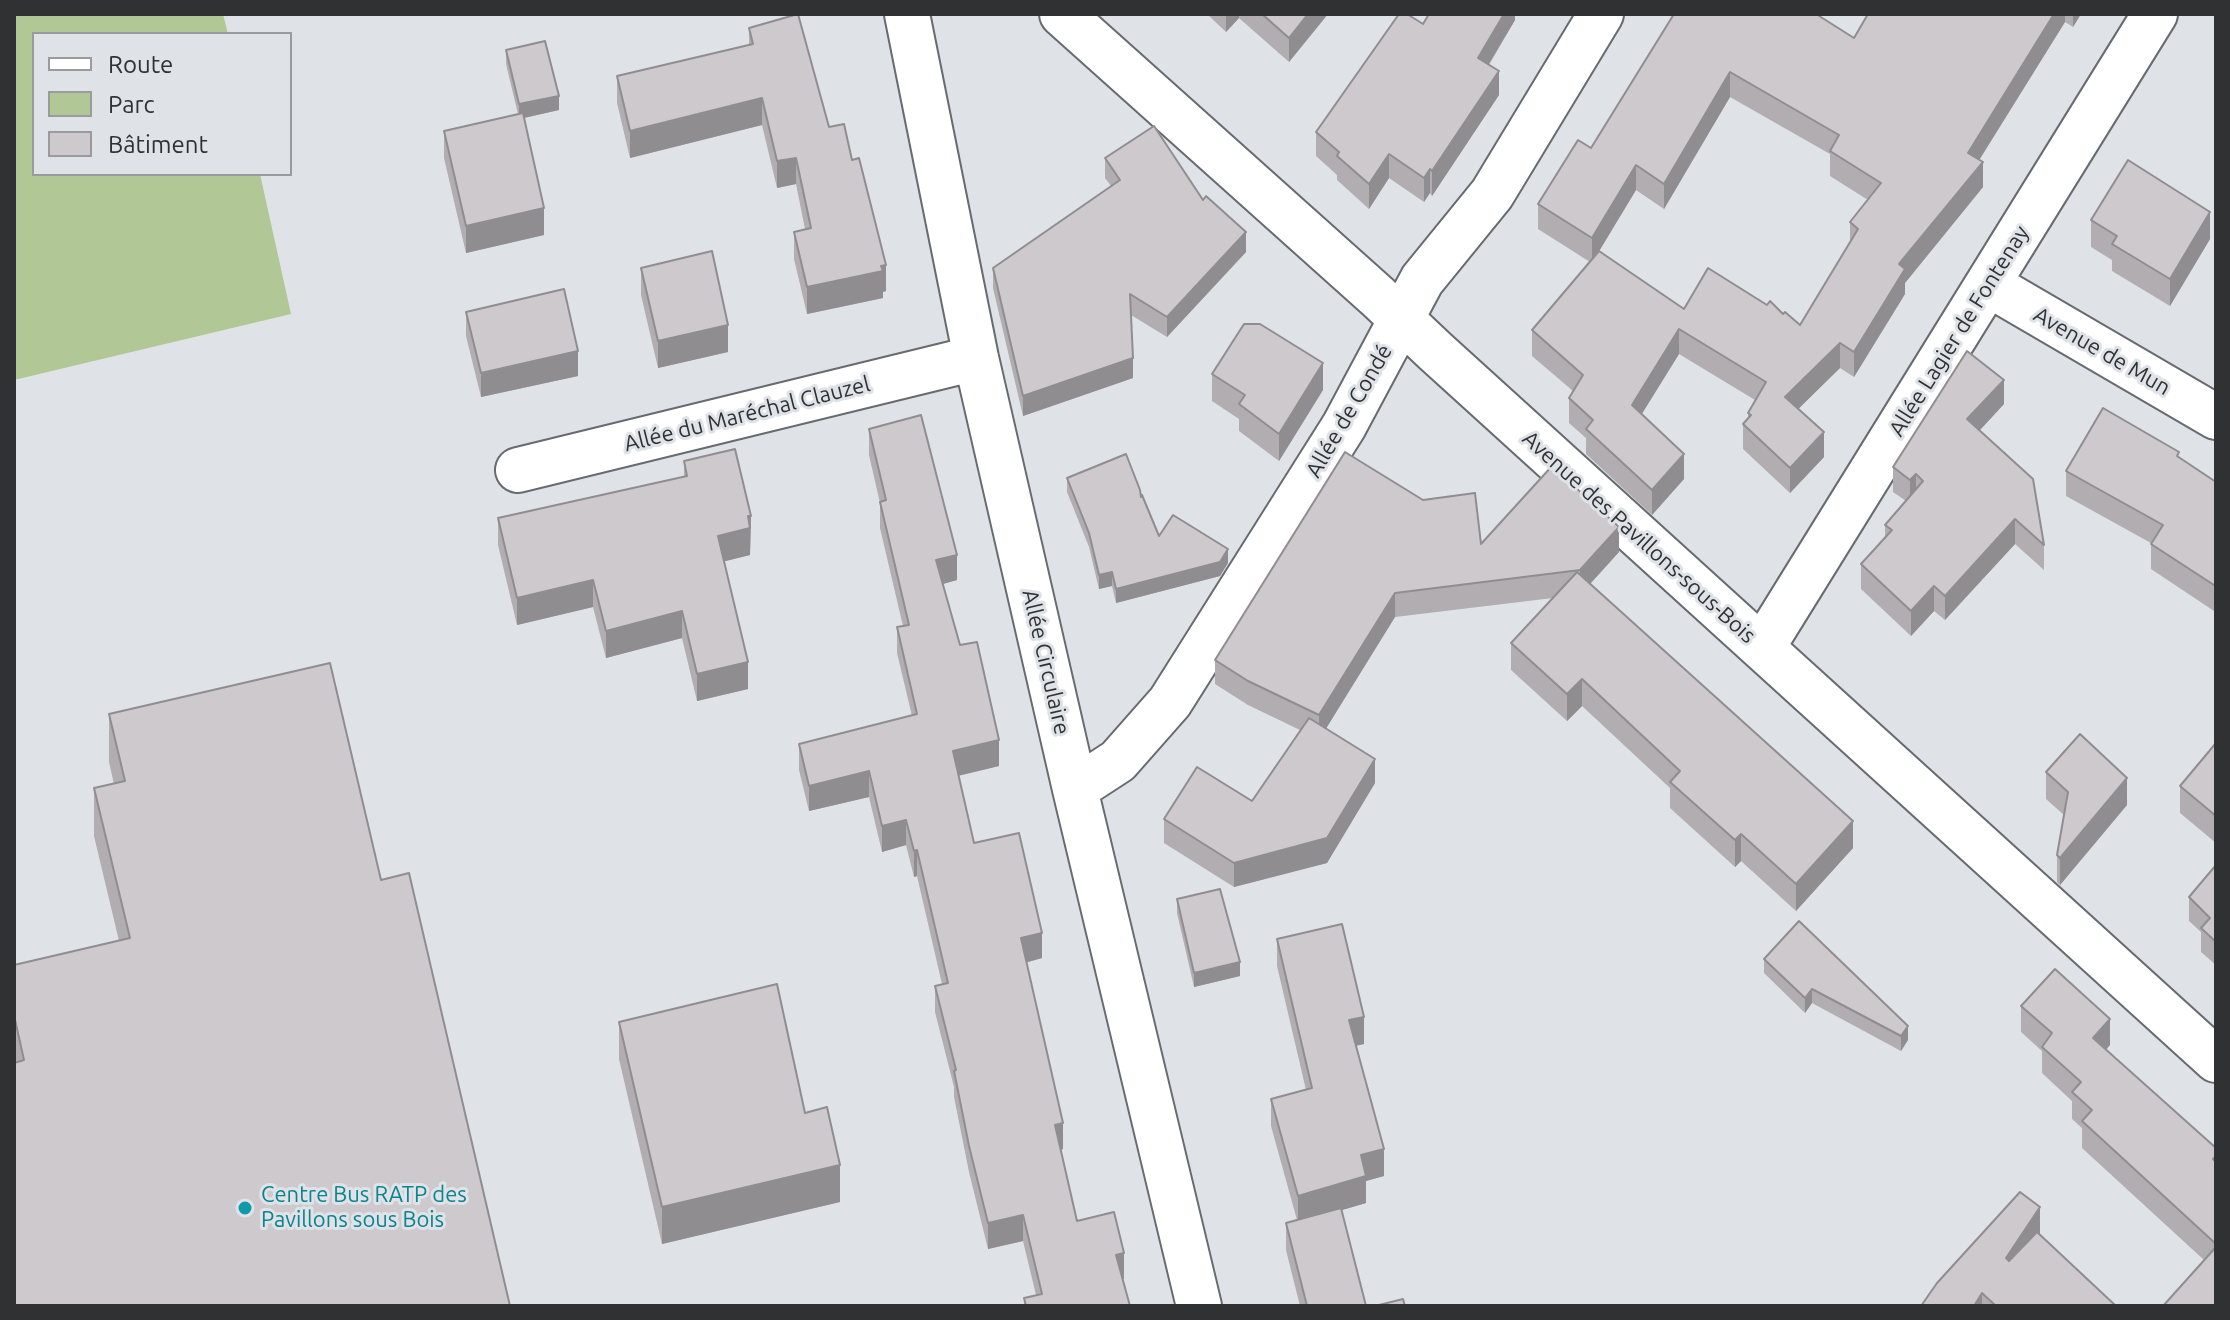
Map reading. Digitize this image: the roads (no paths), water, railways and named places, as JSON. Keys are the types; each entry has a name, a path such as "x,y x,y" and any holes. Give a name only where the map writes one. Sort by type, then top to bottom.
{"street":[{"name":"Allée Circulaire","path":"907,14 976,358 1199,1306"},
{"name":"Avenue des Pavillons-sous-Bois","path":"1062,14 1378,297 2216,1060"},
{"name":"Allée de Condé","path":"1075,789 1118,761 1170,702 1344,426 1422,280 1492,194 1601,14"},
{"name":"Allée Lagier de Fontenay","path":"1762,648 2155,14"},
{"name":"Avenue de Mun","path":"1988,284 2216,417"},
{"name":"Allée du Maréchal Clauzel","path":"518,470 976,358"}],"place":[{"name":"Centre Bus RATP des Pavillons sous Bois","path":"245,1208"}]}
